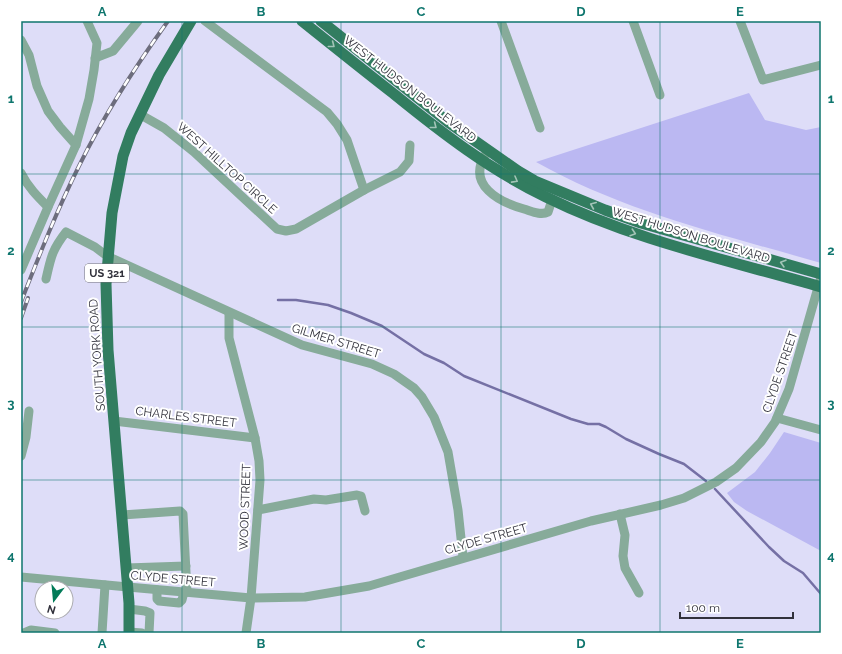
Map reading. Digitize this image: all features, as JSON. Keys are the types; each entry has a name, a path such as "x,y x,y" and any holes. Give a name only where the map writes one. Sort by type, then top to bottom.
{"main road":[{"name":"SOUTH YORK ROAD","path":"129,632 128,587 108,350 106,284 107,256 118,178 131,133 159,75 191,21"},
{"name":"WEST HUDSON BOULEVARD","path":"302,21 437,129 509,177 552,200 578,213 644,237 820,281"},
{"name":"WEST HUDSON BOULEVARD","path":"321,21 448,122 518,171 536,181 605,210 820,281"}],"street":[{"path":"21,270 76,145 88,99 97,43 87,21"},
{"path":"95,58 113,51 138,21"},
{"path":"205,21 327,112 347,140 364,190"},
{"path":"501,21 540,128"},
{"path":"633,21 660,95"},
{"path":"740,21 763,80 821,65"},
{"path":"21,40 29,55 37,86 48,111 76,145"},
{"name":"WEST HILLTOP CIRCLE","path":"141,115 164,128 194,152 277,229 286,231 296,229 364,190 400,172 409,161 410,146"},
{"path":"487,150 479,169 480,178 497,199 516,207 542,214 548,212 552,200"},
{"path":"21,173 26,184 48,207"},
{"name":"GILMER STREET","path":"46,279 52,254 66,232 95,247 107,256 302,345 361,360 384,368 404,381 422,397 434,417 448,452 458,510 463,558"},
{"name":"CLYDE STREET","path":"21,577 251,598 305,597 370,586 620,514 661,505 684,498 716,482 736,468 745,460 768,432 777,418 789,390 820,281"},
{"name":"WOOD STREET","path":"228,312 229,338 255,438 259,461 260,480 258,510 251,598 246,633"},
{"path":"21,456 26,437 29,411"},
{"path":"777,418 821,430"},
{"name":"CHARLES STREET","path":"114,421 255,438"},
{"path":"258,510 314,499 326,500 357,495 361,496 365,511"},
{"path":"122,515 180,511 183,514 186,592 179,603 159,602 154,604 150,613 149,633"},
{"path":"620,514 625,535 623,556 625,568 639,593"},
{"path":"126,568 186,566"},
{"path":"102,633 105,585"},
{"path":"157,590 157,599 159,602"},
{"path":"129,609 145,610 150,613"},
{"path":"24,633 31,630 56,633"},
{"path":"129,632 142,633"}],"shaded area":[{"path":"749,93 765,120 806,130 821,127 821,263 712,232 640,209 570,180 536,162"},
{"path":"784,432 821,443 821,551 747,511 734,502 727,493 755,472"}],"waterway":[{"path":"278,300 296,300 328,305 382,326 424,354 444,363 464,376 571,419 588,424 599,424 606,427 626,439 684,464 706,481"},
{"path":"715,489 769,547 784,561 803,573 821,594"}],"railway":[{"path":"21,302 41,250 89,147 120,92 168,21"},
{"path":"21,318 28,298"}]}
